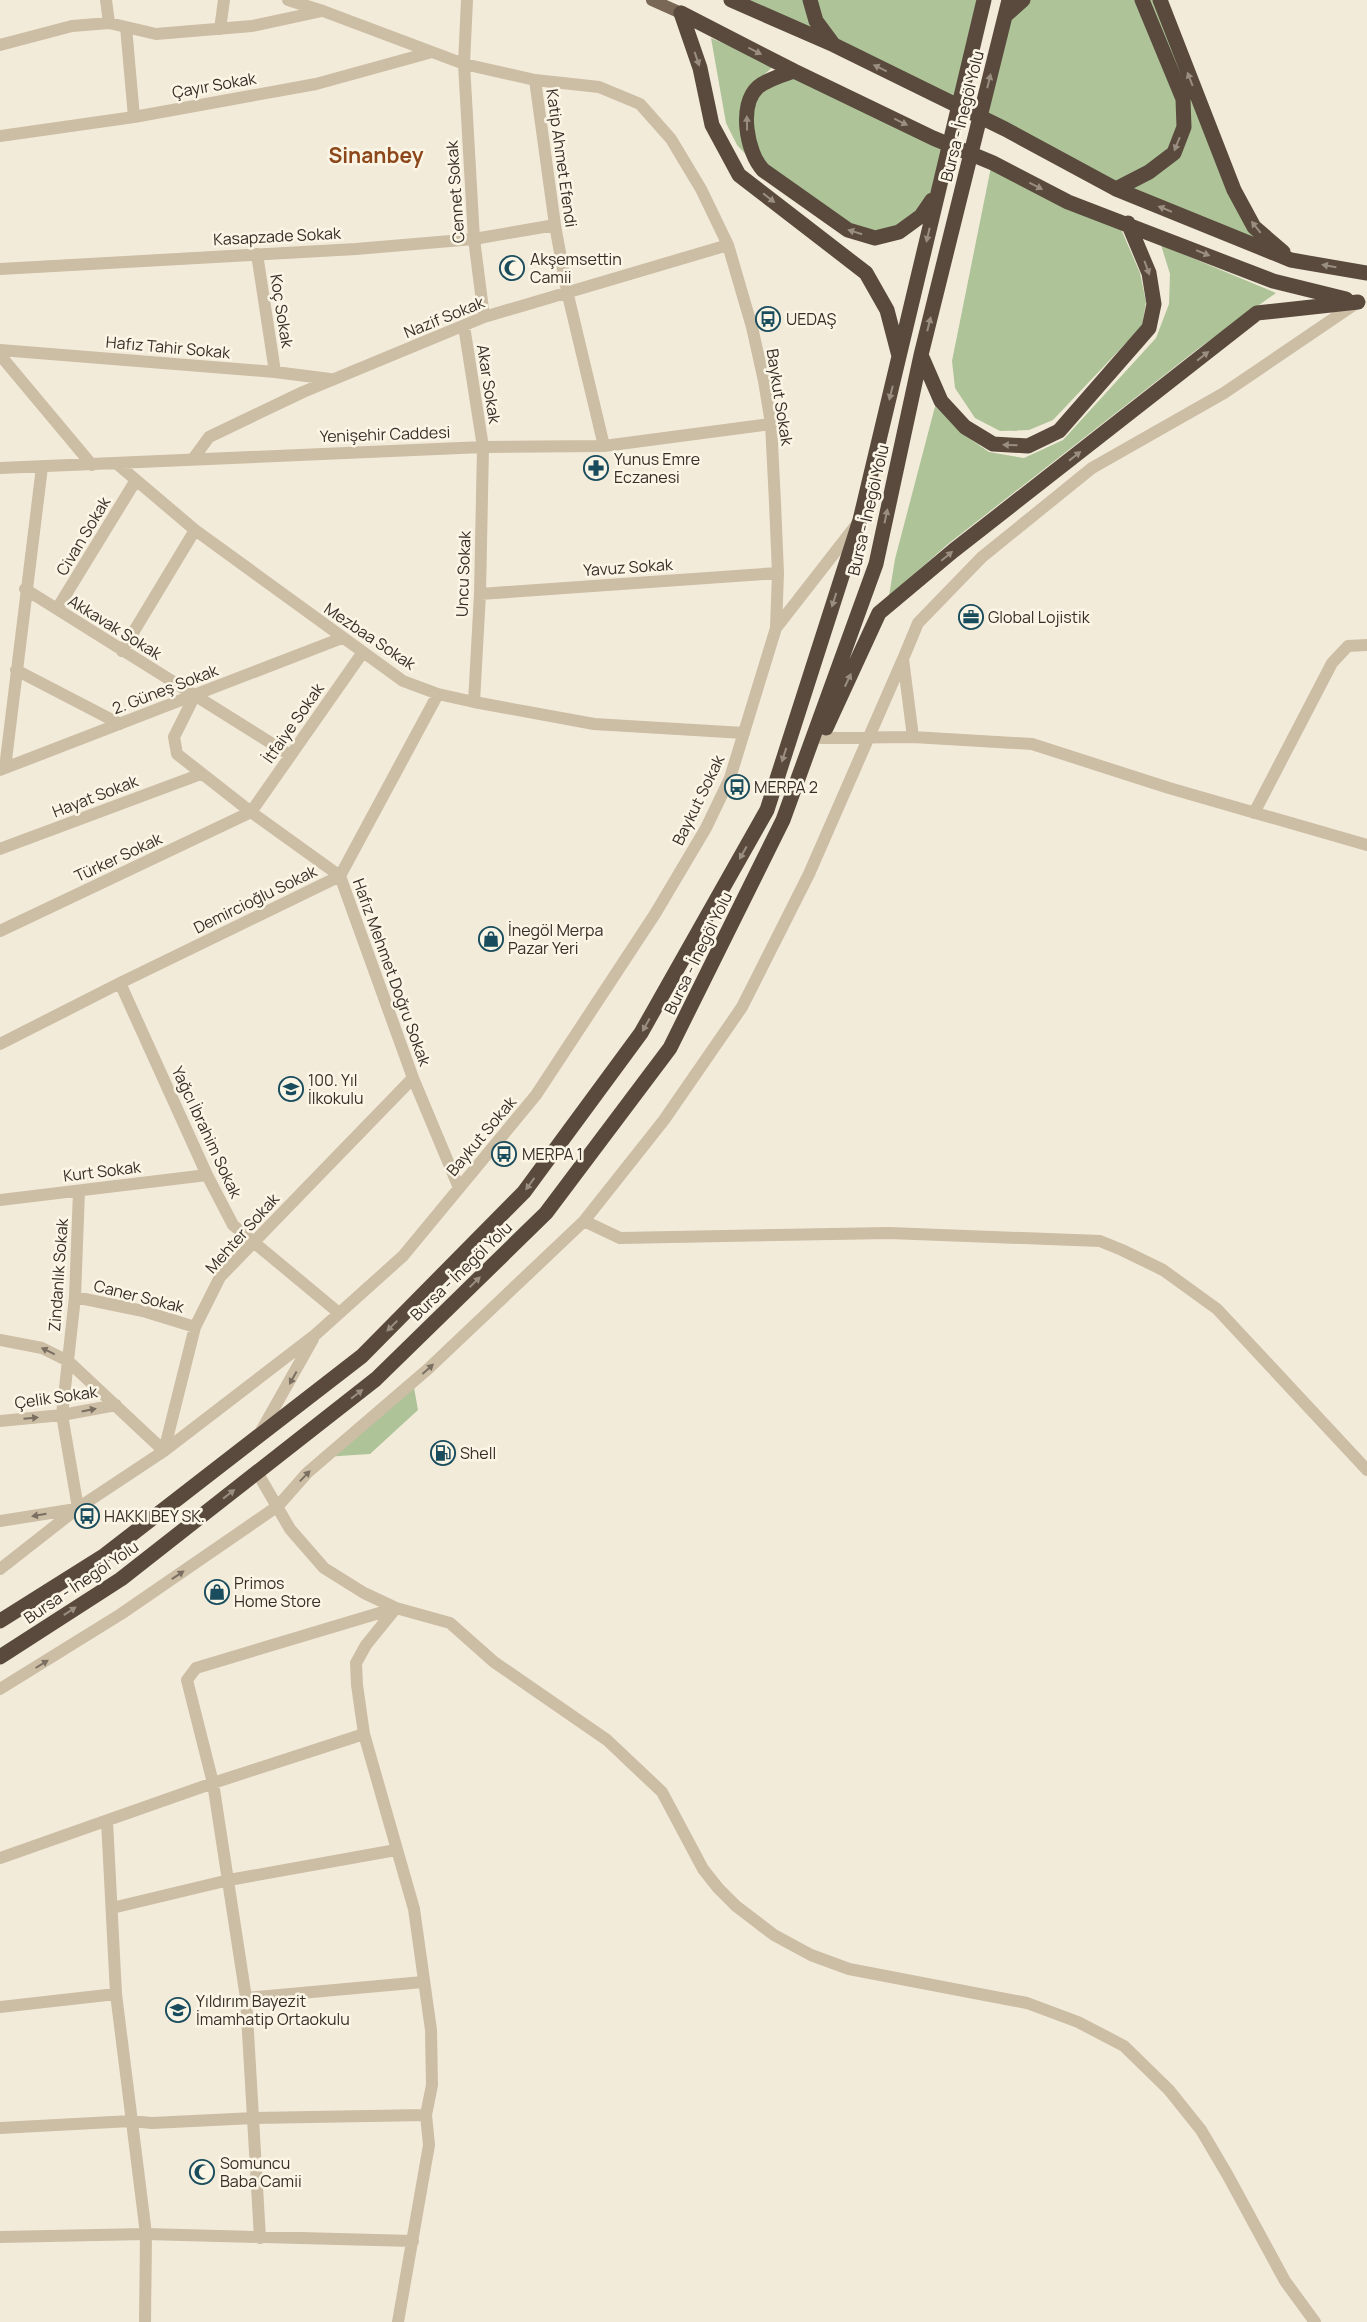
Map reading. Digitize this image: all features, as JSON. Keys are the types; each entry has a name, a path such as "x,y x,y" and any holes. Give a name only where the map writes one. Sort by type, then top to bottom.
{"highway":[{"path":"731,0 834,45 940,96 1116,189 1291,260 1367,273"},
{"path":"810,0 816,21 834,45"},
{"name":"Bursa - İnegöl Yolu","path":"0,1621 104,1554 362,1356 524,1192 641,1033 767,810 860,520 984,0"},
{"name":"Bursa - İnegöl Yolu","path":"0,1657 121,1579 376,1379 546,1213 670,1048 784,820 876,564 921,355 1009,0"},
{"path":"1005,16 1023,0"},
{"path":"1116,189 1149,172 1174,153 1184,127 1183,99 1142,0"},
{"path":"1160,0 1234,190 1254,227 1291,260"},
{"path":"681,13 794,71 933,138 993,163 1068,202 1273,281 1363,303"},
{"path":"681,13 700,68 712,125 739,175 866,273 887,310 899,358"},
{"path":"794,71 758,88 748,105 746,126 756,162 763,170 848,230 875,238 899,232 921,216 937,192"},
{"path":"921,355 941,401 965,427 993,444 1028,446 1059,431 1149,328 1154,304 1149,273 1128,224"},
{"path":"784,820 879,613 954,551 1257,313 1363,303"}],"main road":[{"path":"652,0 681,13"}],"street":[{"path":"106,0 110,23"},
{"path":"220,29 224,0"},
{"name":"Baykut Sokak","path":"0,1569 78,1508 164,1451 315,1335 403,1256 536,1094 655,914 706,828 730,778 776,628 778,573 770,424 764,381 752,327 728,245 702,189 671,139 640,104 599,87 535,80 464,64 323,11 288,0"},
{"name":"Cennet Sokak","path":"468,0 464,64 474,239 484,317"},
{"path":"0,45 72,26 110,23 156,34 252,26 323,11"},
{"path":"126,27 134,116"},
{"name":"Çayır Sokak","path":"0,136 134,116 316,84 432,52"},
{"name":"Katip Ahmet Efendi","path":"535,80 555,225 567,291 604,446"},
{"name":"Kasapzade Sokak","path":"0,269 474,239 555,225"},
{"name":"Nazif Sokak","path":"193,459 209,437 332,380 484,317 728,245"},
{"name":"Koç Sokak","path":"257,254 275,372"},
{"path":"0,1689 121,1614 278,1506 307,1473 428,1369 584,1221 664,1120 742,1008 810,874 918,623 969,570 982,557 1092,468 1224,393 1363,303"},
{"name":"Akar Sokak","path":"464,326 483,447"},
{"name":"Hafız Tahir Sokak","path":"0,350 275,372 332,380"},
{"path":"0,355 92,465"},
{"name":"Yenişehir Caddesi","path":"0,468 483,447 604,446 770,424"},
{"name":"Uncu Sokak","path":"474,702 480,594 483,447"},
{"name":"Mezbaa Sokak","path":"116,463 195,530 404,681 438,694 594,724 744,733"},
{"path":"2,769 42,467"},
{"name":"Civan Sokak","path":"57,610 136,480"},
{"path":"776,628 860,520"},
{"path":"122,651 195,530"},
{"name":"Yavuz Sokak","path":"480,594 778,573"},
{"name":"Akkavak Sokak","path":"25,589 290,755"},
{"name":"2. Güneş Sokak","path":"2,769 342,638"},
{"path":"1254,813 1332,662 1348,646 1367,645"},
{"name":"İtfaiye Sokak","path":"251,812 363,652"},
{"path":"904,659 913,736"},
{"path":"16,670 120,724"},
{"name":"Demircioğlu Sokak","path":"0,1044 120,983 340,876 438,694"},
{"name":"Hafız Mehmet Doğru Sokak","path":"195,695 174,737 177,754 251,812 340,876 413,1078 459,1188"},
{"path":"822,738 913,736 1032,744 1254,813 1367,845"},
{"name":"Hayat Sokak","path":"0,849 202,774"},
{"name":"Türker Sokak","path":"0,931 251,812"},
{"name":"Yağcı İbrahim Sokak","path":"120,983 207,1175 233,1225 339,1313"},
{"name":"Mehter Sokak","path":"164,1451 195,1327 220,1277 413,1078"},
{"name":"Kurt Sokak","path":"0,1200 207,1175"},
{"name":"Zindanlık Sokak","path":"78,1508 62,1415 75,1297 79,1190"},
{"path":"584,1221 620,1238 888,1233 1100,1242 1164,1270 1217,1309 1367,1470"},
{"name":"Caner Sokak","path":"75,1297 144,1311 195,1327"},
{"path":"258,1436 278,1405 315,1335"},
{"path":"0,1340 42,1348 68,1361 164,1451"},
{"name":"Çelik Sokak","path":"0,1421 62,1415 116,1405"},
{"path":"257,1472 290,1529 324,1568 364,1593 396,1608 450,1623 494,1662 607,1740 662,1792 703,1869 718,1888 742,1911 774,1936 810,1955 849,1969 1028,2003 1078,2022 1124,2046 1169,2090 1201,2130 1285,2281 1315,2322"},
{"path":"0,1521 78,1508"},
{"path":"396,1608 366,1645 356,1663 356,1685 364,1734 414,1909 431,2030 432,2085 426,2115 429,2145 398,2322"},
{"path":"260,2238 246,1998 213,1783 187,1680 196,1668 396,1608"},
{"path":"0,1858 213,1783 364,1734"},
{"path":"106,1821 116,1994 146,2234 145,2322"},
{"path":"112,1908 229,1880 396,1850"},
{"path":"246,1998 423,1982"},
{"path":"0,2007 116,1994"},
{"path":"0,2128 132,2121 152,2123 254,2118 426,2115"},
{"path":"0,2236 146,2234 413,2241"}],"green space":[{"path":"731,0 984,0 960,107"},
{"path":"1011,0 1160,0 1254,227 1291,260 1116,189 982,117"},
{"path":"711,38 775,65 751,86 751,160 737,145 726,123"},
{"path":"794,71 950,145 921,216 875,238 763,170 748,105 758,88"},
{"path":"991,167 1121,229 1140,273 1146,302 1142,326 1053,420 1029,430 1000,431 975,418 955,388 952,361"},
{"path":"1161,245 1276,293 1199,348 948,544 889,596 895,559 937,399 963,434 989,452 1024,458 1063,440 1156,338 1169,304 1170,274"},
{"path":"413,1382 418,1410 370,1454 324,1457"}],"place":[{"name":"Akşemsettin Camii","path":"512,268"},
{"name":"UEDAŞ","path":"768,319"},
{"name":"Yunus Emre Eczanesi","path":"596,468"},
{"name":"Global Lojistik","path":"971,617"},
{"name":"MERPA 2","path":"737,787"},
{"name":"İnegöl Merpa Pazar Yeri","path":"491,939"},
{"name":"100. Yıl İlkokulu","path":"291,1089"},
{"name":"MERPA 1","path":"504,1154"},
{"name":"Shell","path":"443,1453"},
{"name":"HAKKI BEY SK.","path":"87,1516"},
{"name":"Primos Home Store","path":"217,1592"},
{"name":"Yıldırım Bayezit İmamhatip Ortaokulu","path":"178,2010"},
{"name":"Somuncu Baba Camii","path":"202,2172"}],"district":[{"name":"Sinanbey","path":"376,155"}]}
